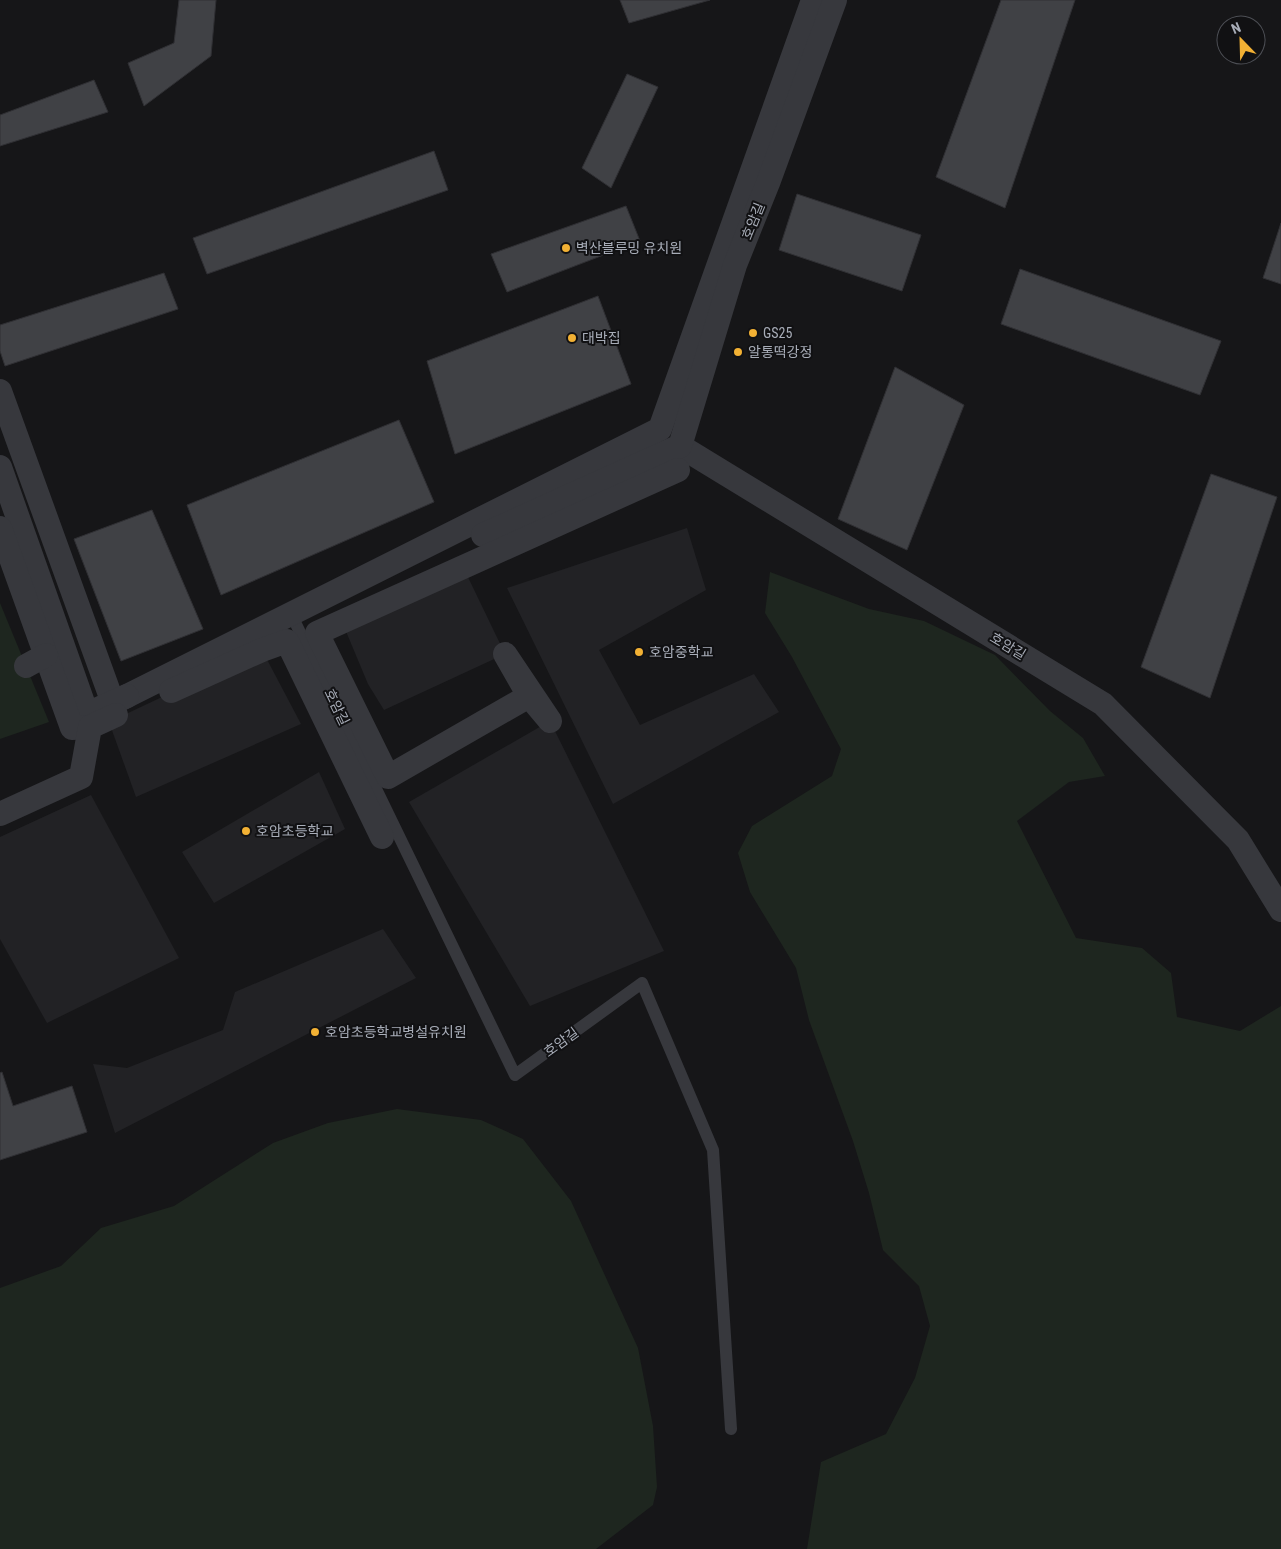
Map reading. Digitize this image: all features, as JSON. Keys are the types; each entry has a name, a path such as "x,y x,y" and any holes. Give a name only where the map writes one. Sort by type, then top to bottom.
{"street":[{"path":"113,703 660,429 813,0"},
{"name":"호암길","path":"836,0 768,183 735,265 680,446 1103,704 1238,840 1281,910"},
{"path":"0,391 113,703"},
{"path":"0,467 87,714 680,446"},
{"path":"529,696 388,777 317,633 678,470"},
{"path":"0,528 36,660 72,728 90,727 262,650 287,641 382,838"},
{"path":"0,814 81,777 90,727"}],"lane":[{"name":"호암길","path":"294,620 515,1075 642,983 713,1150 731,1429"}],"shaded area":[{"path":"687,528 706,590 599,650 640,725 754,674 779,712 613,804 507,588"},
{"path":"465,571 505,654 384,710 368,684 345,629"},
{"path":"770,572 869,609 924,621 995,655 1050,711 1083,738 1105,776 1069,782 1017,821 1076,938 1142,948 1171,973 1177,1017 1240,1031 1281,1006 1281,1549 807,1549 821,1462 886,1434 915,1378 930,1326 919,1286 883,1250 869,1193 853,1141 809,1020 796,968 750,892 738,853 752,826 832,776 841,749 792,657 765,613"},
{"path":"0,603 49,722 0,739"},
{"path":"262,650 301,724 136,797 109,722"},
{"path":"550,721 664,951 530,1006 409,802"},
{"path":"319,772 345,829 214,903 182,852"},
{"path":"91,795 179,958 47,1023 0,939 0,837"},
{"path":"383,929 416,978 115,1133 93,1064 127,1068 223,1030 235,992"},
{"path":"397,1109 481,1120 523,1139 571,1201 638,1348 653,1426 657,1487 653,1505 596,1549 0,1549 0,1288 61,1266 101,1228 174,1206 273,1143 328,1123"}],"building":[{"path":"179,0 216,0 211,56 144,106 128,63 174,43"},
{"path":"620,0 710,0 629,23"},
{"path":"1001,0 1075,0 1005,208 936,177"},
{"path":"627,74 658,87 611,188 582,168"},
{"path":"94,80 108,112 0,146 0,115"},
{"path":"434,151 448,190 207,274 193,238"},
{"path":"797,194 921,235 902,291 779,250"},
{"name":"벽산블루밍 유치원","path":"626,206 640,241 507,292 491,254"},
{"path":"1281,223 1281,284 1263,278"},
{"path":"1020,269 1221,341 1200,395 1001,324"},
{"path":"164,273 178,309 5,366 0,351 0,325"},
{"path":"598,296 631,384 455,454 427,361"},
{"path":"895,367 964,405 907,550 838,519"},
{"path":"399,420 434,502 221,595 187,505"},
{"path":"1211,474 1277,497 1210,698 1141,667"},
{"path":"152,510 203,629 121,661 74,539"},
{"path":"2,1072 13,1106 72,1086 87,1132 0,1160 0,1073"}],"place":[{"name":"벽산블루밍 유치원","path":"566,248"},
{"name":"GS25","path":"753,333"},
{"name":"대박집","path":"572,338"},
{"name":"알통떡강정","path":"738,352"},
{"name":"호암중학교","path":"639,652"},
{"name":"호암초등학교","path":"246,831"},
{"name":"호암초등학교병설유치원","path":"315,1032"}]}
